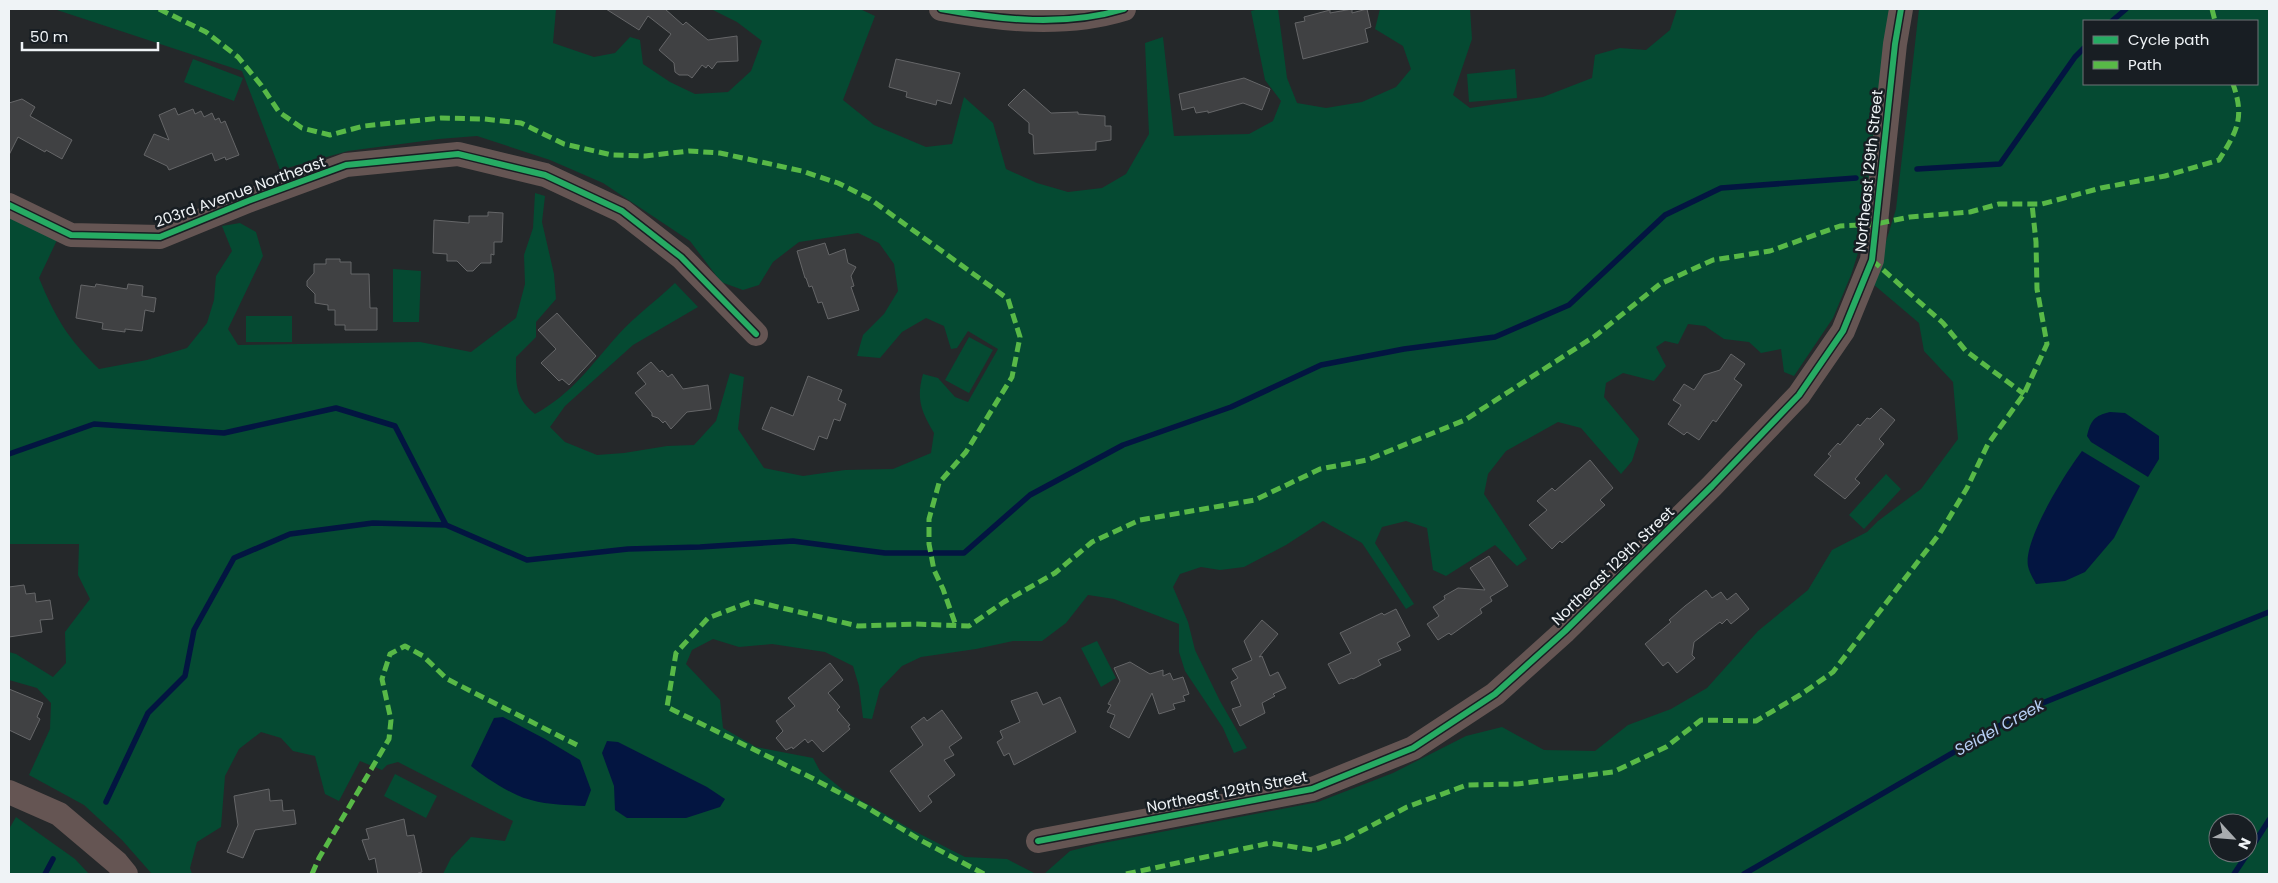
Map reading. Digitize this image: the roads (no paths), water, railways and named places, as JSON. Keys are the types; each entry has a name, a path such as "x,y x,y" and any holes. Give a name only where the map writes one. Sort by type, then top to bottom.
{"street":[{"path":"941,9 987,18 1031,21 1109,14 1124,9"},
{"name":"Northeast 129th Street","path":"1038,841 1312,789 1413,748 1495,694 1566,631 1712,486 1792,402 1843,331 1872,260 1895,44 1902,9"},
{"name":"203rd Avenue Northeast","path":"9,205 71,235 160,237 248,201 346,166 458,154 545,175 622,211 681,257 756,334"},
{"path":"9,792 59,814 117,863 126,874"}],"water":[{"path":"2110,412 2125,413 2159,436 2159,459 2148,477 2091,442 2087,436 2094,419"},
{"path":"2082,451 2140,486 2114,538 2085,572 2065,581 2036,584 2028,566 2028,554 2032,540 2047,507"},
{"path":"503,717 580,760 591,790 585,806 551,804 524,798 500,786 471,766 494,718"},
{"path":"607,741 618,742 707,787 725,799 720,807 686,818 627,818 615,810 614,786 602,753"}],"waterway":[{"path":"2113,20 2126,9"},
{"path":"1917,169 2000,164 2075,57 2083,49"},
{"path":"9,454 94,424 224,433 336,408 395,426 446,525 527,560 628,549 793,541 885,553 964,553 1030,495 1123,445 1231,407 1321,365 1404,349 1495,337 1569,305 1665,215 1721,188 1856,178"},
{"path":"106,802 148,713 185,676 194,630 234,558 290,534 373,523 446,525"},
{"name":"Seidel Creek","path":"1744,874 2030,708 2269,612"},
{"path":"2258,837 2269,820"},
{"path":"45,874 53,859"},
{"path":"2234,874 2241,863"}]}
